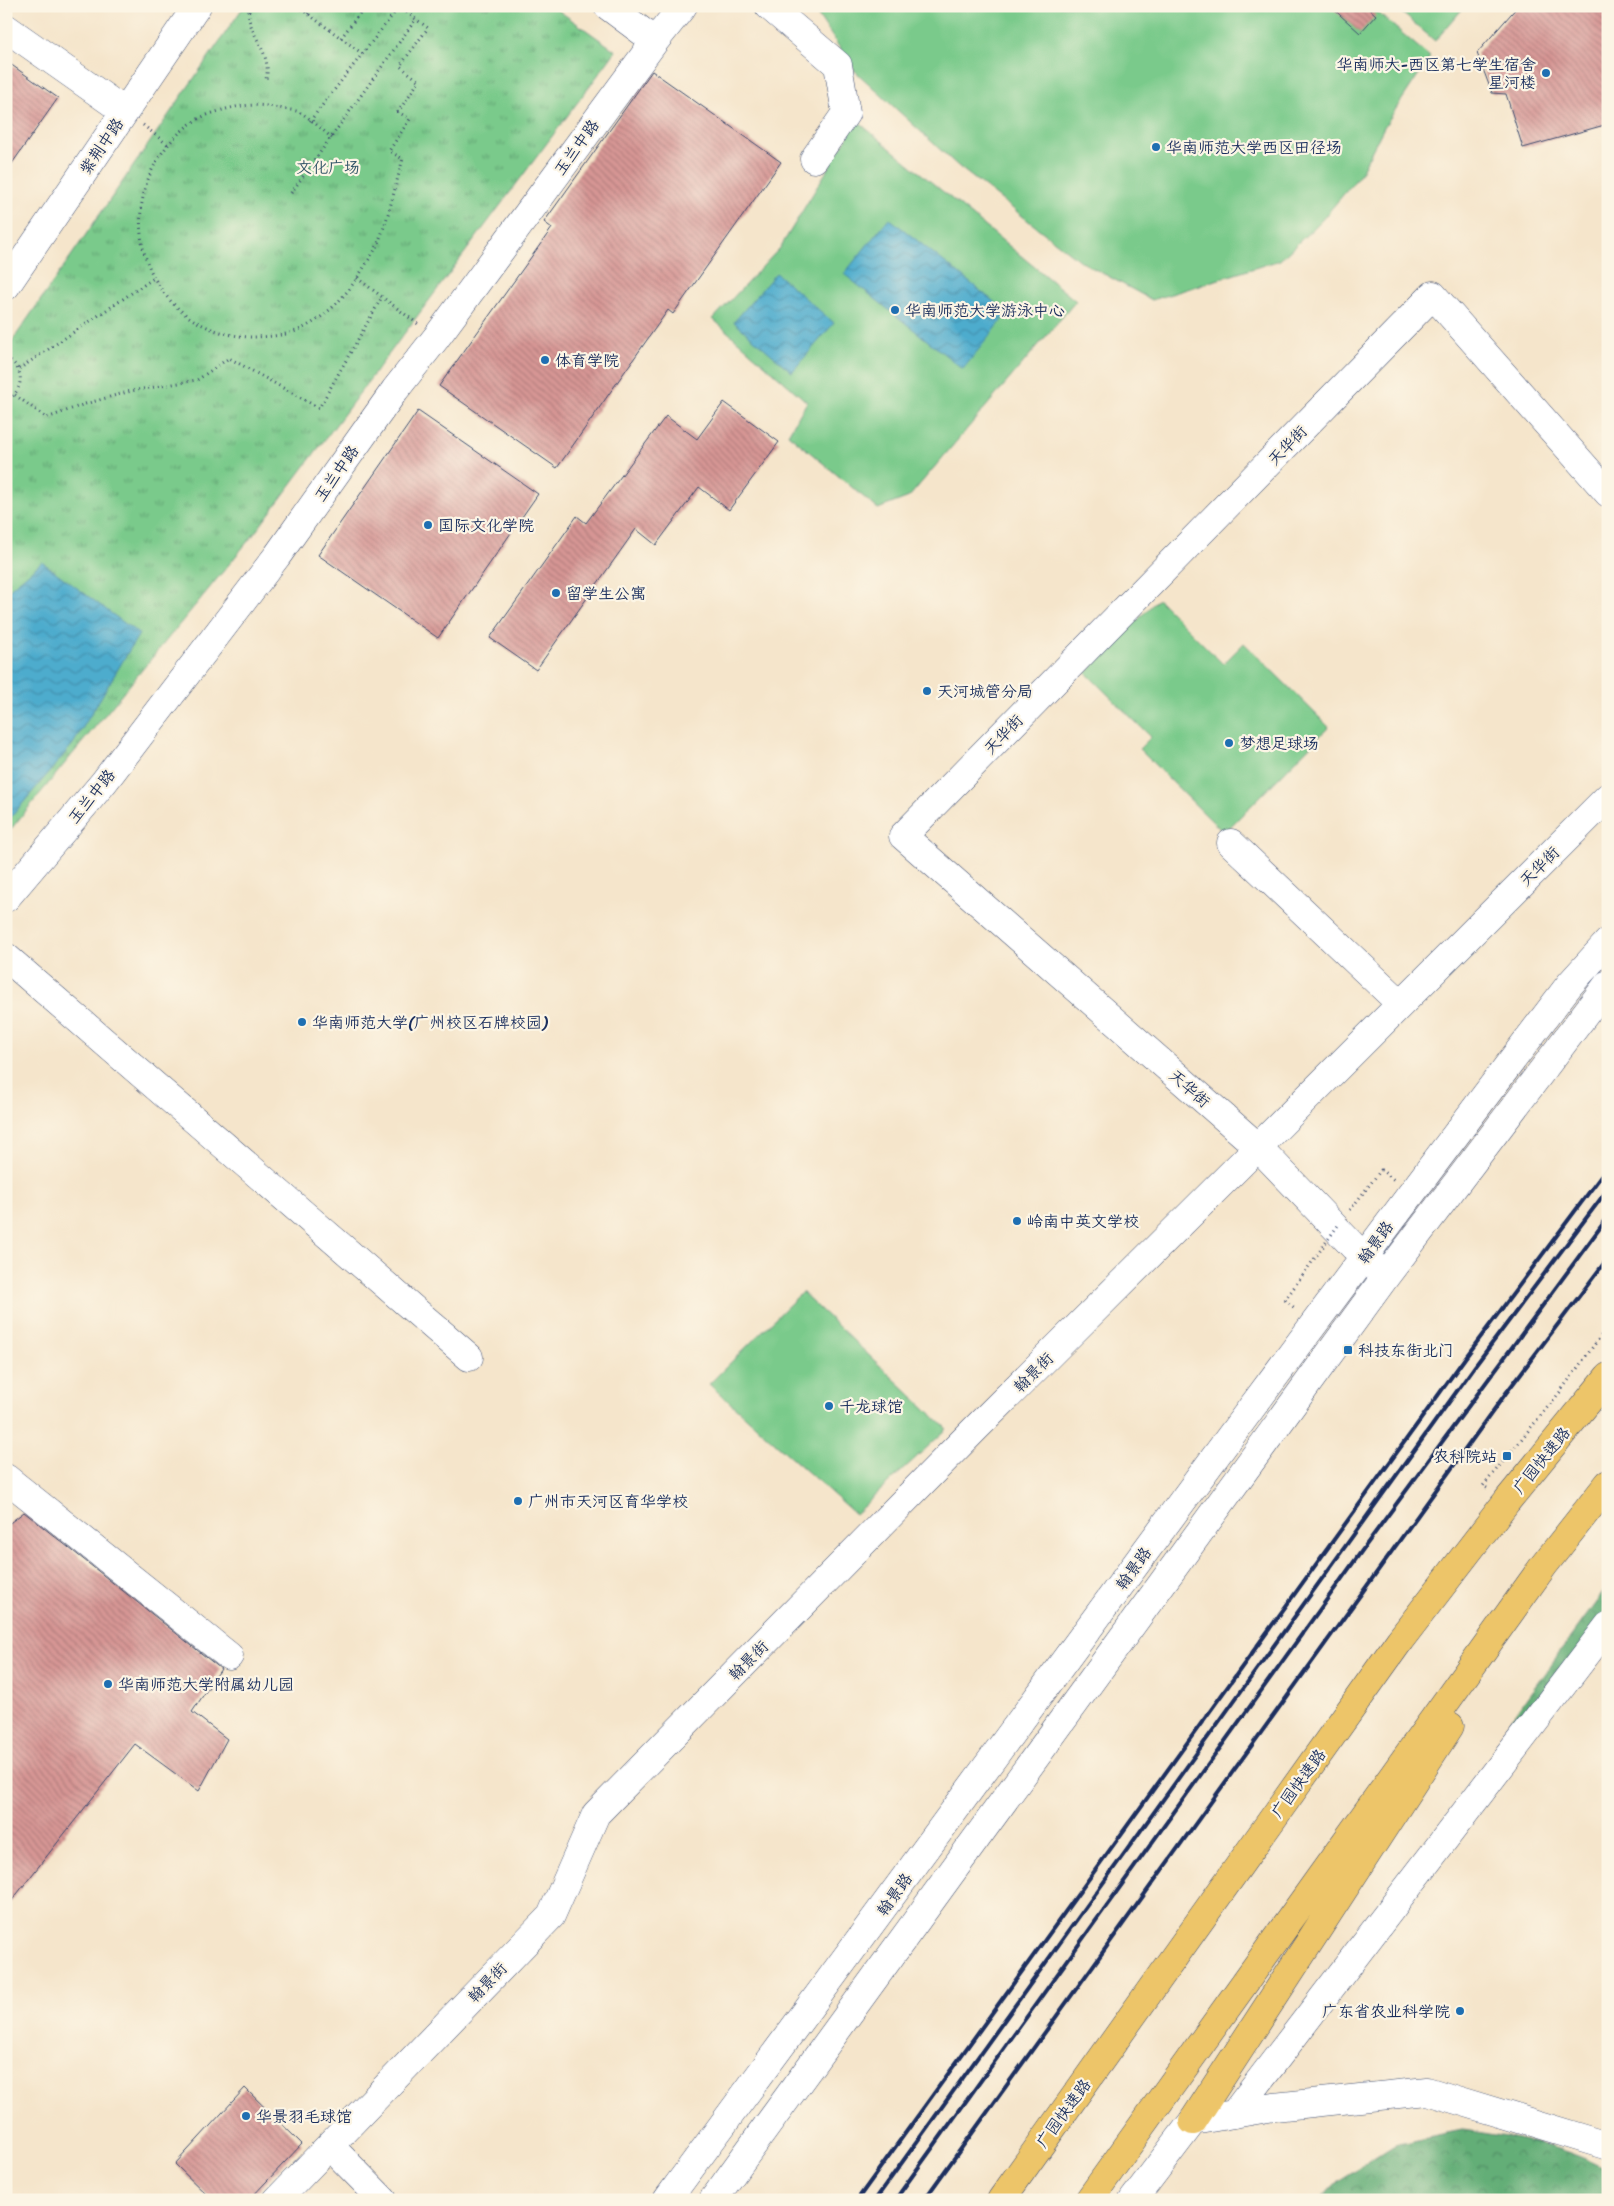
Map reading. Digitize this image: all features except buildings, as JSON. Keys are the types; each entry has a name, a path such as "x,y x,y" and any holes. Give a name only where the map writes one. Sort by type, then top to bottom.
{"highway":[{"name":"广园快速路","path":"1001,2200 1400,1640 1507,1501 1608,1377"},
{"path":"1089,2200 1544,1565 1608,1484"},
{"path":"1193,2121 1478,1683 1544,1565"}],"street":[{"name":"紫荆中路","path":"6,286 197,6"},
{"path":"608,6 655,41"},
{"name":"玉兰中路","path":"6,898 104,782 253,587 395,390 436,338 655,41 683,6"},
{"path":"769,6 838,65 846,113 814,159"},
{"path":"6,28 124,111"},
{"name":"天华街","path":"1386,1276 1365,1257 1258,1147 903,836 1433,295 1608,493"},
{"name":"天华街","path":"1258,1147 1608,797"},
{"path":"1231,843 1401,1004"},
{"name":"翰景路","path":"667,2200 919,1861 1306,1332 1365,1257 1411,1192 1570,984 1608,942"},
{"path":"6,957 469,1357"},
{"name":"翰景路","path":"713,2200 1386,1276 1608,984"},
{"name":"翰景街","path":"277,2200 551,1916 596,1814 975,1429 1258,1147"},
{"path":"6,1478 229,1656"},
{"path":"1234,2114 1608,1626"},
{"path":"1133,2200 1193,2121 1274,2107 1427,2091 1608,2146"},
{"path":"330,2146 383,2200"}],"path":[{"path":"250,6 248,18 267,60 268,75 265,82"},
{"path":"297,6 363,54"},
{"path":"308,14 314,6"},
{"path":"341,38 365,6"},
{"path":"310,121 399,7 428,28 400,66 419,81 398,112 410,119 389,151 403,159 378,243 357,278 334,307 304,328 268,338 231,336 197,323 168,300 148,269 139,234 141,197 154,162 175,136 202,117 233,106 267,104 299,112 310,121 332,138"},
{"path":"291,193 416,19"},
{"path":"124,111 168,145"},
{"path":"18,368 154,278"},
{"path":"357,278 436,338"},
{"path":"15,395 47,418 132,390 197,380 229,358 319,408 382,297"},
{"path":"6,358 18,368 21,382 15,395 6,400"},
{"path":"1285,1300 1339,1224 1381,1170"},
{"path":"1483,1486 1560,1392 1608,1326"}],"green space":[{"name":"文化广场","path":"244,6 552,6 616,51 254,534 6,835 6,350"},
{"name":"华南师范大学西区田径场","path":"812,6 1370,6 1430,57 1384,127 1359,176 1321,221 1280,260 1152,300 1080,261 958,166 855,71"},
{"path":"1394,6 1465,6 1435,41"},
{"name":"华南师范大学游泳中心","path":"857,121 1076,301 909,497 878,509 788,434 807,402 713,319 780,248"},
{"name":"梦想足球场","path":"1158,599 1223,664 1244,643 1329,727 1224,833 1139,749 1151,737 1086,673"},
{"name":"千龙球馆","path":"802,1292 947,1429 855,1514 709,1384"},
{"path":"1608,1586 1608,1628 1541,1715 1507,1725"},
{"path":"1462,2130 1537,2143 1591,2161 1608,2170 1608,2200 1320,2200 1338,2181 1398,2143"}],"water":[{"path":"889,218 1008,313 963,369 844,274"},
{"path":"776,273 834,323 792,372 734,322"},
{"path":"42,562 139,634 73,744 6,823 6,592"}],"railway":[{"path":"857,2200 1465,1358 1608,1167"},
{"path":"875,2200 1475,1366 1608,1189"},
{"path":"895,2200 1366,1545 1608,1217"},
{"path":"924,2200 1506,1393 1608,1258"}],"place":[{"name":"华南师大-西区第七学生宿舍 星河楼","path":"1546,73"},
{"name":"华南师范大学西区田径场","path":"1156,147"},
{"name":"华南师范大学游泳中心","path":"895,310"},
{"name":"体育学院","path":"545,360"},
{"name":"国际文化学院","path":"428,525"},
{"name":"留学生公寓","path":"556,593"},
{"name":"天河城管分局","path":"927,691"},
{"name":"梦想足球场","path":"1229,743"},
{"name":"华南师范大学(广州校区石牌校园)","path":"302,1022"},
{"name":"岭南中英文学校","path":"1017,1221"},
{"name":"科技东街北门","path":"1348,1350"},
{"name":"千龙球馆","path":"829,1406"},
{"name":"农科院站","path":"1507,1456"},
{"name":"广州市天河区育华学校","path":"518,1501"},
{"name":"华南师范大学附属幼儿园","path":"108,1684"},
{"name":"广东省农业科学院","path":"1460,2011"},
{"name":"华景羽毛球馆","path":"246,2116"}]}
